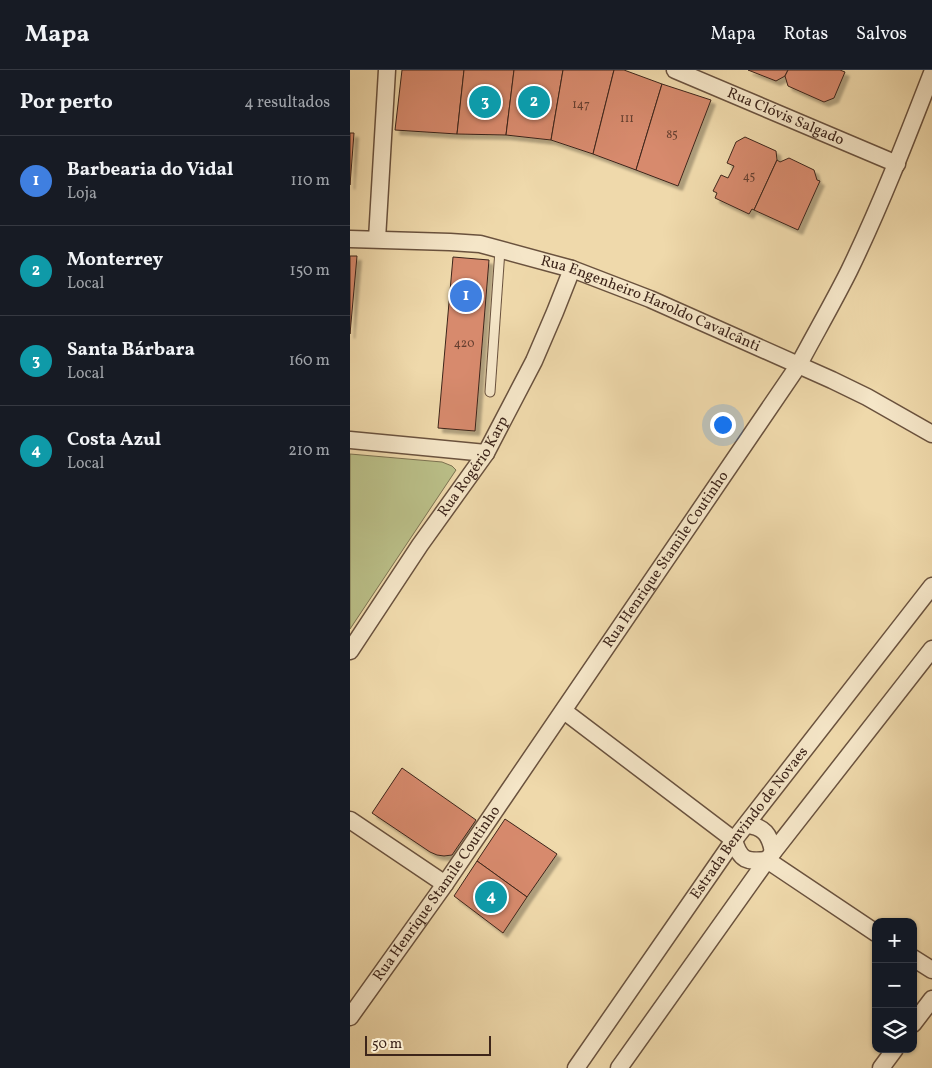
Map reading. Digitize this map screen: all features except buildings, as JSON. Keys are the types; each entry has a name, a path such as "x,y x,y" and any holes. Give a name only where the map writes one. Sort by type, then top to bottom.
{"street":[{"path":"377,239 387,70"},
{"name":"Rua Clóvis Salgado","path":"675,70 897,164"},
{"name":"Rua Henrique Stamile Coutinho","path":"350,1017 445,884 798,366 850,269 897,164 932,73"},
{"name":"Rua Engenheiro Haroldo Cavalcânti","path":"350,238 480,244 572,268 650,299 867,397 932,434"},
{"name":"Rua Rogério Karp","path":"350,651 420,545 486,454 534,361 556,312 572,268"},
{"path":"350,440 486,454"},
{"name":"Estrada Benvindo de Novaes","path":"576,1068 734,840 932,586"},
{"path":"619,1068 770,856 932,649"},
{"path":"564,711 734,840 738,854 742,858 751,861 770,856"},
{"path":"350,820 445,884"},
{"path":"746,825 763,830 769,836 772,842 770,856"},
{"path":"770,856 872,930"},
{"path":"917,961 932,970"},
{"path":"917,1019 932,999"},
{"path":"881,1068 892,1053"}],"lane":[{"path":"490,392 500,250"}],"green space":[{"path":"350,454 442,462 456,470 350,629"}],"place":[{"name":"Santa Bárbara","path":"485,102"},
{"name":"Monterrey","path":"534,102"},
{"name":"Barbearia do Vidal","path":"466,296"},
{"name":"Costa Azul","path":"491,897"}]}
